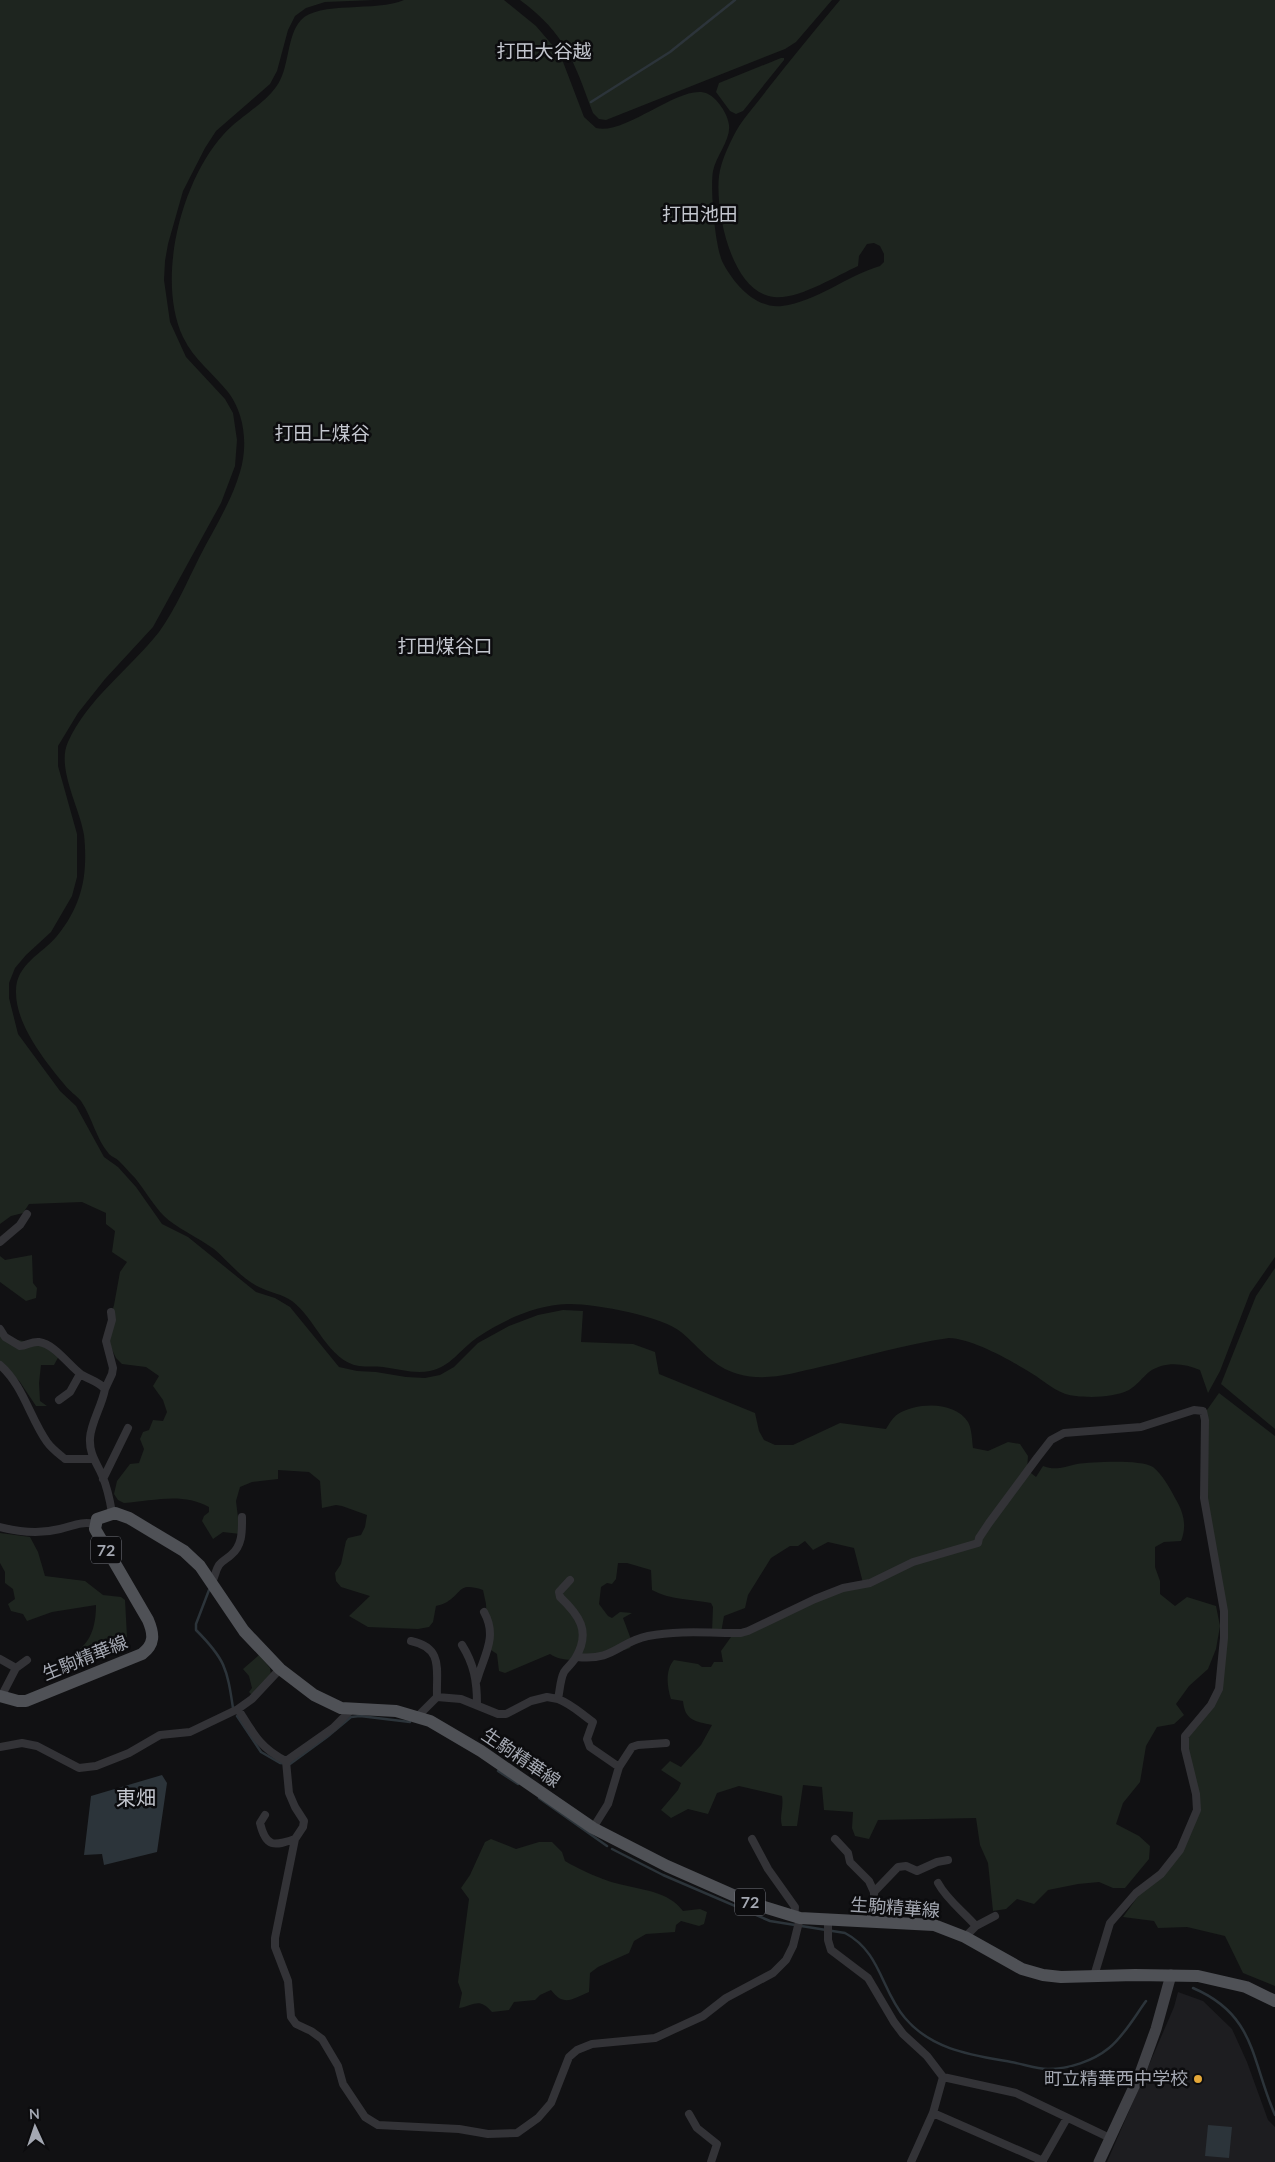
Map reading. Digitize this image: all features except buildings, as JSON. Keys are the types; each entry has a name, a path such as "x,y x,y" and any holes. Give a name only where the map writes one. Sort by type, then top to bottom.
{"main road":[{"name":"72","path":"95,1524 97,1519 112,1513"},
{"name":"生駒精華線","path":"112,1513 129,1518 184,1551 200,1566 244,1632 280,1669 321,1699 341,1708 396,1711 418,1716 481,1751 593,1828 667,1866 751,1903 797,1917 828,1921 934,1925 965,1937 1022,1969 1043,1975 1061,1977 1198,1976 1246,1986 1275,2001"},
{"name":"生駒精華線","path":"1,1696 18,1701 34,1698 142,1654 149,1649 154,1636 148,1620 97,1534 95,1524"}],"street":[{"path":"0,1242 20,1225 27,1214"},
{"path":"111,1312 112,1320 106,1341 113,1368 112,1374 104,1389 90,1436 92,1459 103,1479 112,1513"},
{"path":"0,1329 5,1337 20,1346 37,1342 48,1345 61,1354 80,1374 100,1383 104,1389"},
{"path":"0,1365 7,1371 20,1392 48,1443 65,1459 92,1459"},
{"path":"60,1400 70,1392 80,1374"},
{"path":"577,1657 596,1658 607,1655 634,1639 650,1635 684,1632 741,1633 814,1598 843,1588 870,1583 913,1562 978,1543 989,1523 1051,1440 1064,1433 1141,1427 1194,1410 1204,1411 1206,1420 1204,1498 1224,1611 1224,1638 1219,1689 1210,1705 1186,1736 1185,1749 1196,1794 1197,1810 1180,1850 1161,1874 1136,1893 1110,1923 1094,1976"},
{"path":"103,1479 128,1428"},
{"path":"211,1584 216,1575 217,1568 224,1559 232,1554 240,1543 242,1517"},
{"path":"0,1527 27,1532 45,1531 84,1522 95,1524"},
{"path":"558,1699 565,1671 577,1657 583,1624 560,1596 559,1592 570,1580"},
{"path":"477,1680 491,1640 490,1623 484,1612"},
{"path":"411,1641 424,1644 431,1649 436,1658 437,1697 418,1716"},
{"path":"462,1645 473,1664 477,1680 477,1704"},
{"path":"0,1659 16,1668"},
{"path":"1,1696 16,1668 27,1660"},
{"path":"0,1747 22,1743 37,1746 79,1768 96,1766 129,1753 160,1736 190,1732 238,1709 252,1699 280,1669"},
{"path":"437,1697 461,1699 498,1714 506,1714 531,1701 548,1697 558,1699 574,1706 576,1710 593,1722 587,1739 590,1747 620,1767"},
{"path":"238,1709 260,1743 270,1753 286,1761"},
{"path":"286,1761 333,1728 352,1709"},
{"path":"593,1828 608,1804 620,1767 632,1747 638,1744 666,1743"},
{"path":"286,1761 289,1793 294,1807 304,1821 304,1827 295,1839 275,1938 278,1955 288,1981 290,2017 296,2024 322,2039 338,2066 343,2084 354,2102 365,2117 378,2125 459,2129 488,2134 516,2133 530,2124 550,2103 569,2057 577,2050 592,2044 655,2038 703,2016 726,1998 774,1973 786,1960 793,1946 797,1917 795,1907 768,1869 752,1839"},
{"path":"265,1815 260,1823 268,1842 280,1844 295,1839"},
{"path":"835,1839 848,1853 850,1862 869,1881 874,1892 874,1905 869,1923"},
{"path":"874,1892 898,1867 906,1866 917,1871 937,1862 948,1860"},
{"path":"938,1883 945,1897 961,1909 976,1926"},
{"path":"965,1937 976,1926 995,1916"},
{"path":"828,1921 828,1940 831,1950 868,1978 902,2034 927,2056 943,2077 1016,2094 1110,2138"},
{"path":"1099,2162 1139,2076 1156,2029 1171,1975"},
{"path":"913,2161 932,2113 943,2077"},
{"path":"932,2113 1043,2161 1067,2118"},
{"path":"689,2114 698,2128 716,2144 711,2162"}],"shaded area":[{"path":"0,0 374,0 325,2 306,8 295,16 288,30 277,71 270,84 216,131 183,191 165,261 164,280 170,322 186,357 225,399 233,413 237,440 235,466 221,503 153,627 105,679 78,713 58,746 58,766 77,834 77,877 72,896 51,932 15,968 9,983 9,998 18,1034 60,1091 76,1106 104,1157 118,1167 136,1187 162,1224 188,1237 256,1292 275,1298 290,1307 339,1367 406,1377 425,1378 440,1375 454,1367 478,1343 509,1326 538,1315 563,1310 583,1311 581,1342 633,1344 655,1352 659,1374 755,1413 759,1431 764,1440 775,1445 793,1445 840,1423 886,1429 894,1417 906,1410 915,1407 935,1406 954,1410 962,1415 968,1422 971,1431 973,1448 988,1451 1008,1442 1020,1444 1028,1456 1027,1470 1036,1477 1043,1466 1056,1468 1084,1463 1116,1462 1147,1464 1153,1467 1166,1481 1178,1504 1184,1525 1181,1541 1164,1542 1155,1547 1155,1567 1160,1581 1160,1594 1175,1606 1187,1597 1216,1606 1220,1626 1216,1649 1208,1669 1189,1686 1176,1704 1184,1715 1174,1724 1157,1727 1146,1746 1140,1782 1123,1803 1116,1824 1139,1836 1150,1846 1149,1859 1125,1888 1113,1888 1099,1882 1078,1884 1048,1890 1034,1904 1017,1899 1006,1909 993,1911 988,1863 980,1845 976,1818 878,1820 869,1839 855,1836 852,1828 853,1812 824,1810 822,1787 803,1785 797,1826 782,1826 782,1796 739,1786 717,1793 708,1814 688,1809 671,1818 661,1810 678,1790 681,1783 661,1770 670,1761 681,1767 701,1745 712,1725 692,1719 686,1713 683,1701 671,1699 668,1679 671,1664 674,1660 698,1664 702,1667 711,1667 714,1662 723,1662 721,1651 736,1630 746,1628 863,1583 854,1548 828,1542 813,1550 805,1541 798,1546 790,1546 771,1558 748,1595 745,1608 724,1616 721,1633 712,1632 713,1607 711,1603 673,1597 652,1590 651,1570 627,1563 618,1563 616,1579 612,1584 607,1583 601,1587 599,1604 608,1616 612,1618 620,1612 632,1613 623,1618 632,1642 630,1648 572,1660 557,1658 550,1654 505,1673 499,1671 497,1654 488,1648 486,1604 483,1590 469,1587 462,1589 447,1602 436,1606 433,1622 429,1627 418,1629 368,1627 349,1616 370,1596 341,1587 336,1581 335,1573 341,1564 346,1541 348,1538 361,1535 365,1527 367,1515 336,1505 322,1508 320,1481 309,1472 278,1470 278,1479 252,1482 240,1487 236,1501 240,1534 223,1532 213,1539 202,1521 209,1512 209,1507 199,1502 157,1499 124,1503 118,1500 114,1494 117,1481 130,1464 139,1463 144,1449 140,1439 143,1432 149,1430 153,1420 163,1421 167,1412 163,1400 153,1386 159,1376 146,1367 122,1364 116,1358 105,1335 114,1305 120,1272 127,1262 112,1252 115,1231 106,1224 106,1213 82,1202 29,1204 23,1213 11,1216 0,1224"},
{"path":"404,0 504,0 536,26 560,54 584,117 596,128 608,128 623,124 684,95 697,92 711,96 724,111 729,125 728,136 715,165 712,179 715,230 719,253 732,278 746,293 763,303 772,306 782,306 795,304 820,294 856,275 880,266 884,262 884,254 880,246 874,243 867,244 859,256 858,266 805,291 784,297 774,297 759,292 747,281 737,266 723,228 718,191 719,176 726,151 736,131 775,79 840,0 1275,0 1275,1257 1250,1293 1220,1371 1208,1393 1200,1370 1174,1364 1155,1368 1129,1390 1110,1396 1082,1397 1065,1394 994,1352 970,1342 949,1338 901,1347 790,1374 769,1377 748,1376 721,1367 672,1326 627,1312 578,1304 555,1305 520,1314 472,1341 444,1366 430,1371 412,1372 348,1363 331,1348 292,1301 253,1284 214,1249 164,1216 135,1178 119,1161 109,1154 97,1135 81,1101 56,1074 25,1028 17,1003 16,991 20,974 25,966 57,936 68,921 82,887 85,857 84,835 67,776 65,752 68,742 76,726 87,711 110,684 148,646 176,605 227,505 240,472 244,452 243,430 234,401 187,345 175,314 172,288 173,260 177,232 185,204 195,178 208,155 223,135 264,100 276,87 284,71 293,35 301,20 309,14 334,8 379,6"},
{"path":"520,0 832,0 796,42 785,49 606,120 599,119 593,113 574,64 558,37 536,13"},
{"path":"784,58 784,60 743,111 736,114 730,111 716,92 719,83"},
{"path":"32,1255 33,1283 37,1288 36,1298 26,1301 0,1282 0,1256 5,1260"},
{"path":"1275,1268 1275,1429 1221,1384 1256,1296"},
{"path":"0,1331 17,1340 39,1344 60,1354 54,1365 41,1365 40,1401 47,1406 36,1406 20,1382 0,1361"},
{"path":"1219,1393 1275,1436 1275,1986 1243,1973 1225,1936 1187,1927 1158,1928 1154,1921 1123,1917 1139,1895 1182,1851 1200,1811 1188,1748 1189,1737 1222,1690 1227,1638 1227,1611 1207,1498 1207,1410"},
{"path":"0,1533 30,1537 38,1552 45,1576 85,1581 103,1595 121,1597 125,1600 127,1637 107,1651 67,1661 63,1660 80,1649 88,1640 94,1623 96,1605 52,1612 27,1621 23,1614 11,1611 8,1604 15,1599 13,1589 5,1583 5,1572 0,1563"},
{"path":"259,1655 270,1668 271,1675 252,1695 249,1692 252,1688 249,1676 243,1669"},
{"path":"162,1775 167,1783 157,1852 104,1865 102,1854 84,1855 91,1796"},
{"path":"491,1839 516,1849 539,1842 552,1842 562,1852 565,1861 599,1878 662,1895 677,1904 683,1911 700,1909 707,1912 704,1924 699,1926 681,1921 676,1925 675,1932 646,1934 634,1941 629,1953 598,1967 590,1973 589,1992 573,1999 564,2000 551,1990 540,1995 535,2000 514,2002 509,2010 492,2012 488,2007 480,2003 459,2008 462,1993 458,1982 469,1899 461,1888 470,1875 485,1842"},
{"name":"町立精華西中学校","path":"1178,1992 1203,2001 1232,2029 1247,2062 1268,2120 1275,2127 1275,2162 1107,2162 1174,2007"},
{"path":"1208,2125 1232,2127 1229,2158 1205,2156"}],"waterway":[{"path":"591,102 670,52 735,0"},
{"path":"209,1590 196,1624 196,1630 213,1649 223,1665 229,1683 233,1708"},
{"path":"237,1716 261,1752 280,1763 290,1764 351,1717 360,1716 410,1722"},
{"path":"498,1771 518,1784"},
{"path":"539,1798 607,1846"},
{"path":"612,1849 663,1875 770,1921 845,1933 866,1950 897,2007 916,2029 940,2044 967,2053 1043,2069 1072,2066 1096,2057 1109,2048 1124,2032 1146,2001"},
{"path":"1193,1988 1214,1999 1229,2012 1240,2026 1249,2041 1275,2115"}],"place":[{"name":"町立精華西中学校","path":"1198,2079"}],"district":[{"name":"打田大谷越","path":"544,51"},
{"name":"打田池田","path":"700,214"},
{"name":"打田上煤谷","path":"322,433"},
{"name":"打田煤谷口","path":"445,646"},
{"name":"東畑","path":"136,1798"}]}
